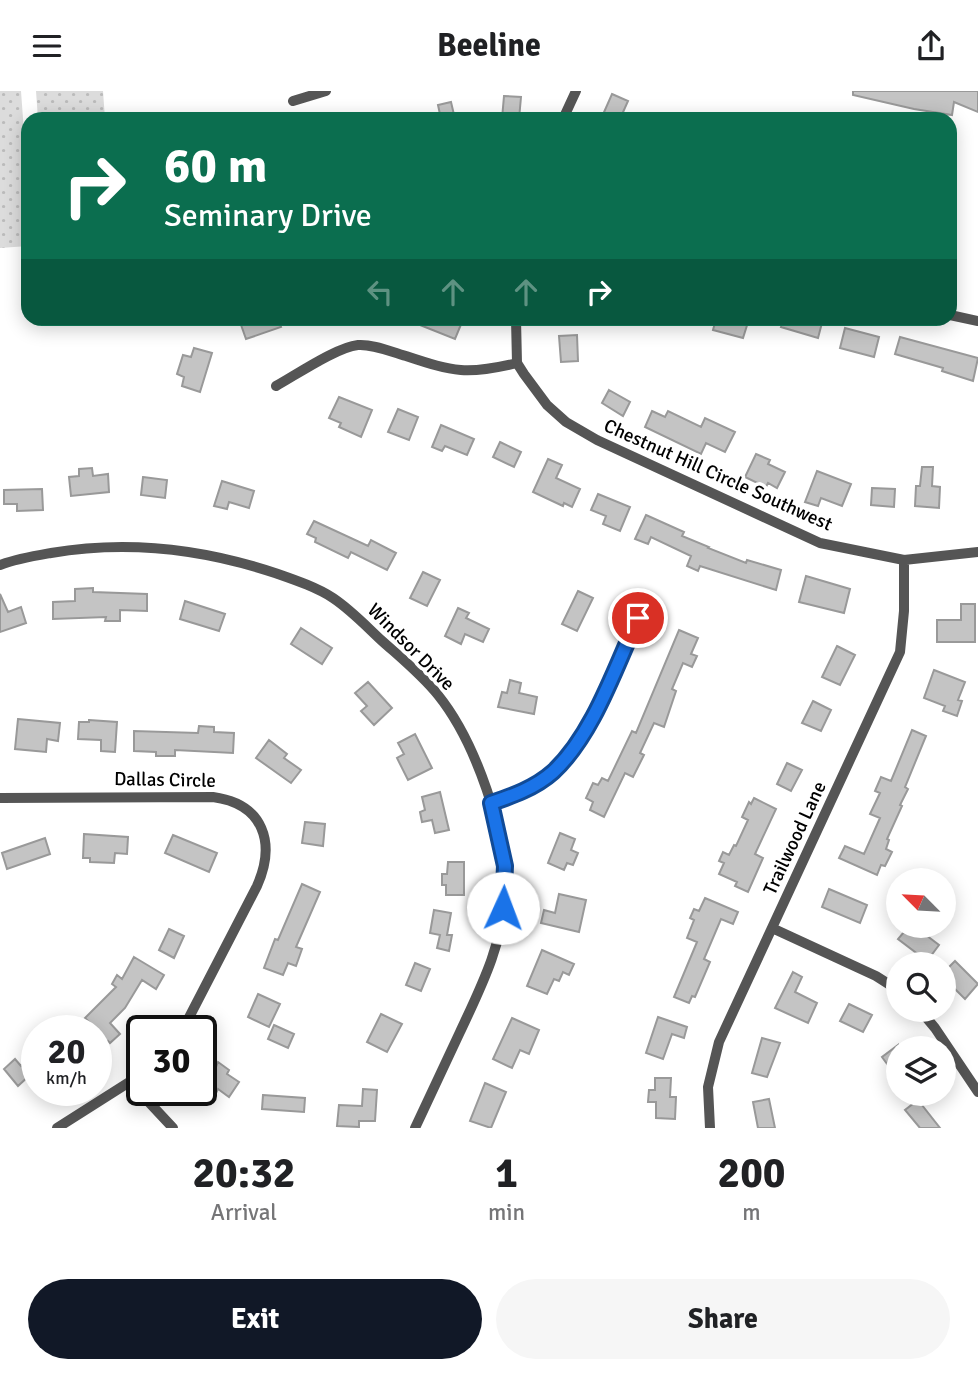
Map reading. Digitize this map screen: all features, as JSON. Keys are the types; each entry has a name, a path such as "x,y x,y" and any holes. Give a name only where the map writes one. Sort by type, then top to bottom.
{"street":[{"path":"293,100 326,91"},
{"path":"566,112 576,91"},
{"path":"957,316 978,321"},
{"path":"276,386 341,350 358,345 376,347 437,366 467,372 485,371 517,363 516,326"},
{"name":"Chestnut Hill Circle Southwest","path":"517,363 547,405 566,422 597,440 802,536 820,543 904,560 978,552"},
{"name":"Windsor Drive","path":"0,565 73,549 102,546 140,546 224,558 280,575 333,598 439,696 471,752 491,803 505,866 502,924 487,975 415,1128"},
{"name":"Trailwood Lane","path":"710,1128 708,1087 714,1056 900,652 904,611 904,560"},
{"path":"491,803 516,795 537,784 568,757 595,712 638,618"},
{"name":"Dallas Circle","path":"0,798 213,797 233,801 254,818 265,838 266,864 190,1015"},
{"path":"772,928 886,982"},
{"path":"930,1022 978,1091"},
{"path":"57,1128 126,1086"},
{"path":"152,1106 173,1128"}],"shaded area":[{"path":"0,91 21,91 21,246 0,248"},
{"path":"36,91 103,91 104,112 38,112"}],"building":[{"path":"853,91 978,91 978,112 954,102 952,112 933,112 853,95"},
{"path":"612,94 628,101 623,112 604,112"},
{"path":"504,96 521,97 520,112 503,112"},
{"path":"451,102 453,112 440,112 438,105"},
{"path":"241,326 281,327 246,339"},
{"path":"422,326 460,326 455,339"},
{"path":"714,326 747,326 743,338 713,330"},
{"path":"781,326 821,326 818,338"},
{"path":"845,328 879,337 874,357 840,348"},
{"path":"577,335 578,361 561,362 559,336"},
{"path":"900,337 978,358 973,381 942,371 943,368 895,354"},
{"path":"194,348 212,353 200,392 182,386 184,377 177,374 183,355 191,357"},
{"path":"609,390 630,402 623,416 602,403"},
{"path":"339,397 372,410 361,437 339,427 341,423 329,418"},
{"path":"398,409 418,417 409,440 388,432"},
{"path":"652,411 665,417 668,411 701,427 705,418 735,432 725,452 706,443 701,454 645,427"},
{"path":"441,425 474,439 467,455 445,446 442,451 432,447"},
{"path":"500,442 521,452 514,467 493,457"},
{"path":"756,454 770,460 768,464 785,472 777,488 768,483 766,487 745,477"},
{"path":"548,459 562,465 556,478 580,489 572,507 564,503 563,506 533,492"},
{"path":"922,467 933,467 932,486 940,487 939,508 915,506 916,486 920,486"},
{"path":"92,468 93,476 108,474 109,492 71,496 69,477 79,476 79,469"},
{"path":"817,471 851,484 842,506 821,498 818,506 805,502"},
{"path":"143,477 167,480 165,498 141,495"},
{"path":"222,481 254,491 249,508 229,502 227,509 214,506"},
{"path":"872,488 895,489 894,507 871,505"},
{"path":"42,489 43,510 17,511 17,504 4,504 4,490"},
{"path":"598,494 630,507 620,531 603,524 606,516 591,510"},
{"path":"646,515 684,532 682,536 708,548 746,563 747,560 781,570 776,590 700,566 698,571 687,566 691,556 651,537 648,544 635,539"},
{"path":"314,521 368,546 371,540 396,553 387,570 351,552 348,558 315,542 316,538 307,534"},
{"path":"423,572 440,580 427,606 410,598"},
{"path":"806,576 850,589 844,613 799,602"},
{"path":"93,588 93,592 147,594 147,611 120,610 120,621 105,621 106,617 53,619 53,602 75,601 75,589"},
{"path":"578,591 593,598 577,631 562,624"},
{"path":"0,594 8,612 21,607 26,623 0,632"},
{"path":"185,601 225,614 219,631 180,619"},
{"path":"961,604 975,604 975,642 937,642 937,620 961,620"},
{"path":"458,608 469,613 466,618 489,629 483,642 465,634 461,644 445,636"},
{"path":"301,628 332,648 322,664 291,644"},
{"path":"679,630 698,638 691,654 697,656 692,667 683,663 672,689 676,691 664,727 654,723 640,753 644,755 633,777 625,773 604,817 590,810 593,802 586,798 593,783 598,785 602,778 608,781 632,731 636,733"},
{"path":"837,646 855,655 840,685 822,677"},
{"path":"934,670 965,682 958,700 962,701 957,716 943,711 945,706 924,698"},
{"path":"510,680 521,683 519,693 537,697 534,714 498,707 502,692 507,693"},
{"path":"368,682 392,708 374,725 361,711 367,706 355,693"},
{"path":"813,701 831,710 821,731 802,723"},
{"path":"18,719 60,723 58,741 47,739 46,752 15,749"},
{"path":"79,722 117,722 115,752 101,751 101,740 78,739"},
{"path":"199,726 214,727 214,732 234,733 233,753 175,750 175,756 156,756 156,752 134,751 134,731 198,733"},
{"path":"912,730 926,736 905,787 908,789 900,805 902,806 887,839 886,849 892,852 885,866 881,865 877,875 839,858 845,846 864,854 880,818 870,814 880,793 875,791 881,777 891,781"},
{"path":"415,734 432,768 408,780 397,758 404,754 398,743"},
{"path":"269,740 287,754 284,758 301,770 291,783 256,758"},
{"path":"787,763 802,770 791,791 777,784"},
{"path":"440,792 449,830 435,833 432,820 422,822 420,812 425,810 422,797"},
{"path":"754,798 776,809 755,854 763,858 748,892 735,886 737,882 719,874 724,863 719,861 723,852 729,855 734,845 736,846 748,820 742,817"},
{"path":"305,822 325,824 323,846 302,843"},
{"path":"560,833 575,839 571,850 578,853 573,865 567,863 564,870 548,863"},
{"path":"84,834 128,837 127,854 115,853 114,863 90,862 90,858 83,858"},
{"path":"173,835 217,853 209,872 165,853"},
{"path":"45,838 50,854 7,869 2,853"},
{"path":"448,862 464,862 464,895 446,895 442,874 447,874"},
{"path":"302,884 320,892 296,947 302,949 296,966 288,963 283,975 264,968"},
{"path":"829,889 867,905 860,923 822,907"},
{"path":"559,894 586,900 579,932 541,923 544,910 555,913"},
{"path":"705,898 738,912 733,924 721,919 704,959 710,962 695,997 692,996 689,1003 674,997 697,942 687,938 694,920 690,918 694,909 699,911"},
{"path":"434,910 451,913 447,935 452,935 449,951 437,948 440,935 430,933"},
{"path":"169,929 184,936 174,958 159,950"},
{"path":"930,938 939,945 934,952 915,952 898,939"},
{"path":"542,950 574,964 569,975 563,972 559,981 554,979 547,994 527,986"},
{"path":"134,957 164,975 156,989 142,980 125,1008 112,1021 112,1015 88,1015 116,987 112,984 117,975 122,979"},
{"path":"956,962 978,984 965,999 956,990"},
{"path":"415,963 430,969 421,991 406,985"},
{"path":"793,972 802,977 795,992 817,1003 808,1023 775,1008"},
{"path":"258,994 280,1004 269,1027 248,1017"},
{"path":"849,1004 872,1015 863,1032 840,1021"},
{"path":"381,1014 402,1024 387,1052 367,1042"},
{"path":"658,1017 687,1027 684,1038 672,1034 663,1059 646,1053"},
{"path":"512,1018 539,1030 529,1054 520,1050 512,1068 493,1059"},
{"path":"112,1025 120,1034 112,1041"},
{"path":"274,1025 294,1034 288,1048 268,1039"},
{"path":"762,1038 780,1043 767,1077 752,1073"},
{"path":"15,1059 21,1066 21,1083 18,1086 4,1069"},
{"path":"218,1062 229,1070 227,1074 239,1082 229,1097 218,1089 217,1091"},
{"path":"655,1078 671,1078 670,1097 676,1097 675,1119 656,1118 656,1102 648,1102 649,1090 655,1090"},
{"path":"485,1083 506,1092 491,1128 470,1121"},
{"path":"363,1089 377,1090 375,1121 359,1121 359,1127 337,1126 339,1105 362,1106"},
{"path":"263,1095 305,1098 304,1112 262,1109"},
{"path":"769,1099 775,1128 758,1128 753,1102"},
{"path":"910,1106 923,1106 940,1128 920,1128 905,1110"}],"route":[{"path":"503,908 505,866 491,803 516,795 537,784 568,757 595,712 638,618"}]}
